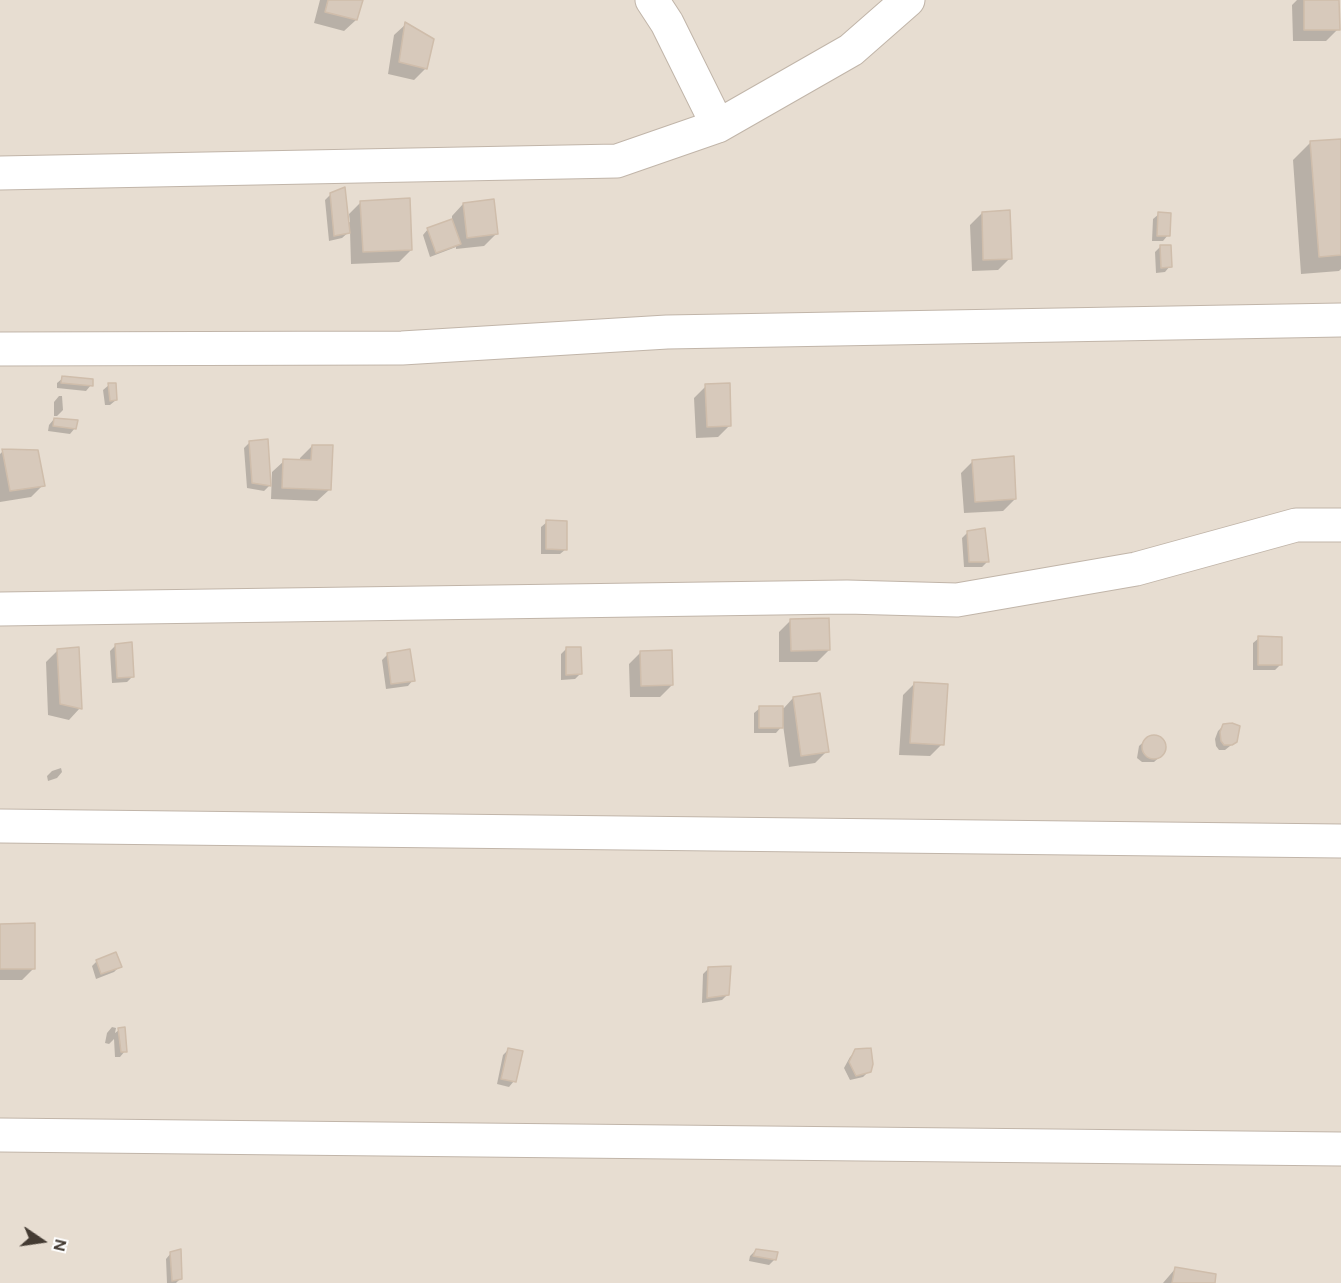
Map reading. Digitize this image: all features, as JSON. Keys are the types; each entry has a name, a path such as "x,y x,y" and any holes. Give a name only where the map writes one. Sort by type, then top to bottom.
{"street":[{"path":"652,0 667,23 718,126"},
{"path":"0,173 617,160 718,126 851,50 908,0"},
{"path":"0,349 402,348 667,332 1341,320"},
{"path":"0,609 848,597 957,600 1136,569 1296,525 1341,525"},
{"path":"0,826 1341,841"},
{"path":"0,1135 1341,1149"}],"shaded area":[{"path":"0,0 1341,0 1341,1283 0,1283"}],"building":[{"path":"328,0 363,0 357,20 325,12"},
{"path":"1304,0 1339,0 1340,30 1304,30"},
{"path":"405,22 434,39 427,69 399,62"},
{"path":"1341,139 1341,255 1319,257 1310,141"},
{"path":"345,187 350,233 334,236 330,193"},
{"path":"410,198 412,250 363,252 360,201"},
{"path":"494,199 498,234 467,238 463,203"},
{"path":"1010,210 1012,259 983,260 982,212"},
{"path":"1158,212 1171,213 1170,236 1157,236"},
{"path":"452,219 461,244 436,253 427,228"},
{"path":"1160,245 1171,245 1172,267 1161,268"},
{"path":"62,376 93,379 93,386 61,383"},
{"path":"108,383 116,383 117,400 110,401"},
{"path":"730,383 731,426 707,427 705,384"},
{"path":"54,418 78,420 76,429 53,426"},
{"path":"268,439 271,486 252,483 249,441"},
{"path":"312,445 333,445 331,490 282,488 283,459 311,460"},
{"path":"2,449 38,450 45,486 10,491"},
{"path":"1014,456 1016,499 975,502 972,460"},
{"path":"546,520 567,521 567,550 546,549"},
{"path":"985,528 989,562 969,562 967,531"},
{"path":"829,618 830,650 791,651 790,619"},
{"path":"1258,636 1282,637 1282,665 1258,665"},
{"path":"132,642 134,677 117,678 115,644"},
{"path":"79,647 82,709 60,704 57,649"},
{"path":"566,647 581,647 582,674 566,675"},
{"path":"410,649 415,681 391,684 387,653"},
{"path":"672,650 673,685 641,686 640,651"},
{"path":"914,682 948,684 944,745 910,743"},
{"path":"820,693 829,752 801,756 793,697"},
{"path":"759,706 783,706 783,728 759,728"},
{"path":"1232,723 1240,726 1237,742 1224,745 1220,732 1223,724"},
{"path":"1154,735 1163,738 1166,747 1163,756 1154,759 1145,756 1142,747 1145,738"},
{"path":"35,923 35,969 0,969 0,924"},
{"path":"116,952 122,967 101,974 96,960"},
{"path":"731,966 729,995 707,998 708,967"},
{"path":"125,1027 127,1052 121,1052 118,1028"},
{"path":"508,1048 523,1051 516,1082 501,1079"},
{"path":"871,1048 873,1064 871,1072 856,1076 849,1062 855,1049"},
{"path":"181,1249 182,1279 172,1281 170,1252"},
{"path":"756,1249 778,1252 776,1260 753,1256"},
{"path":"1175,1267 1216,1274 1215,1283 1172,1283"}]}
